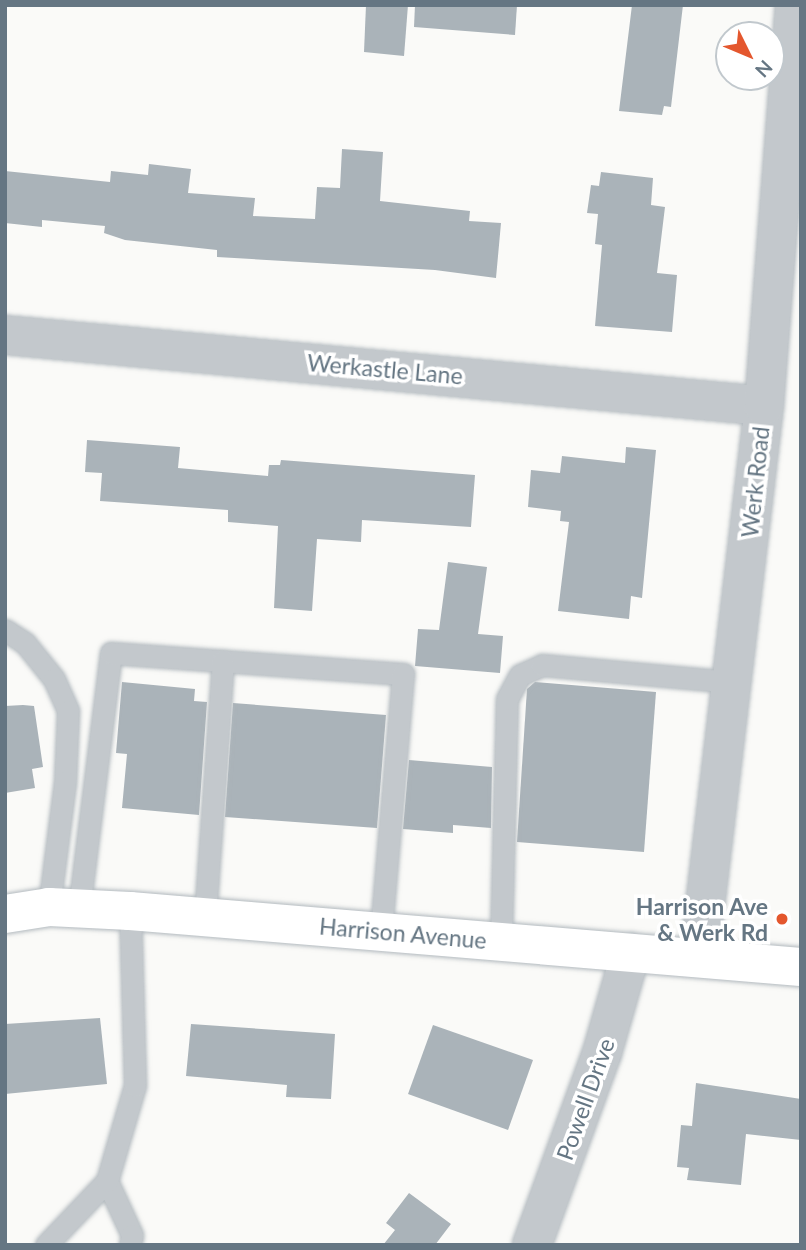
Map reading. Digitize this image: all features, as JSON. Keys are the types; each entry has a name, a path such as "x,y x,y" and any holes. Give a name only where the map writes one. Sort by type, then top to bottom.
{"main road":[{"name":"Harrison Avenue","path":"5,914 64,908 130,911 801,967"}],"street":[{"name":"Werk Road","path":"699,957 734,682 764,406 795,5"},
{"name":"Werkastle Lane","path":"5,335 764,406"},
{"name":"Powell Drive","path":"532,1245 617,1006 631,952"}],"lane":[{"path":"5,630 25,643 54,679 68,711 64,908"},
{"path":"64,908 111,653 403,674 381,932"},
{"path":"205,917 223,661"},
{"path":"501,941 507,699 520,676 542,665 734,682"},
{"path":"46,1245 107,1181 135,1086 130,911"},
{"path":"107,1181 132,1235 130,1245"}],"building":[{"path":"366,5 408,5 404,56 364,52"},
{"path":"415,5 517,5 515,35 414,27"},
{"path":"632,5 683,5 671,107 664,106 662,115 619,111"},
{"path":"342,149 383,152 380,201 470,211 469,221 501,223 496,278 435,270 217,257 217,250 125,240 104,233 105,226 42,220 42,227 5,223 5,171 110,182 111,171 148,175 149,164 191,169 188,193 255,198 253,216 315,219 317,187 340,188"},
{"path":"601,172 653,178 651,205 665,207 657,273 677,275 672,332 595,326 602,245 595,244 598,214 587,213 591,185 599,186"},
{"path":"87,440 180,447 178,468 268,476 269,465 280,465 281,460 475,475 471,527 362,520 361,542 317,539 312,611 274,608 278,526 228,522 228,510 100,501 102,473 85,472"},
{"path":"626,447 656,450 642,598 631,596 629,619 558,611 569,522 560,521 561,511 528,507 531,470 560,473 562,456 625,463"},
{"path":"448,562 487,567 478,634 503,636 500,673 415,666 418,629 439,630"},
{"path":"122,682 195,689 194,701 207,702 199,815 122,808 127,754 116,753"},
{"path":"535,682 656,692 644,852 517,842 527,689"},
{"path":"233,703 386,715 377,828 225,817"},
{"path":"5,706 34,706 43,767 32,769 35,788 5,793"},
{"path":"409,760 492,767 491,828 453,825 453,833 403,829"},
{"path":"100,1018 107,1084 5,1094 5,1024"},
{"path":"191,1024 335,1034 331,1099 286,1097 287,1085 186,1076"},
{"path":"433,1025 533,1060 508,1130 408,1094"},
{"path":"696,1083 801,1099 801,1140 746,1134 741,1185 687,1180 689,1168 677,1167 681,1125 692,1126"},
{"path":"409,1193 451,1224 435,1245 383,1245 395,1230 386,1223"}],"place":[{"name":"Harrison Ave & Werk Rd","path":"782,919"}]}
